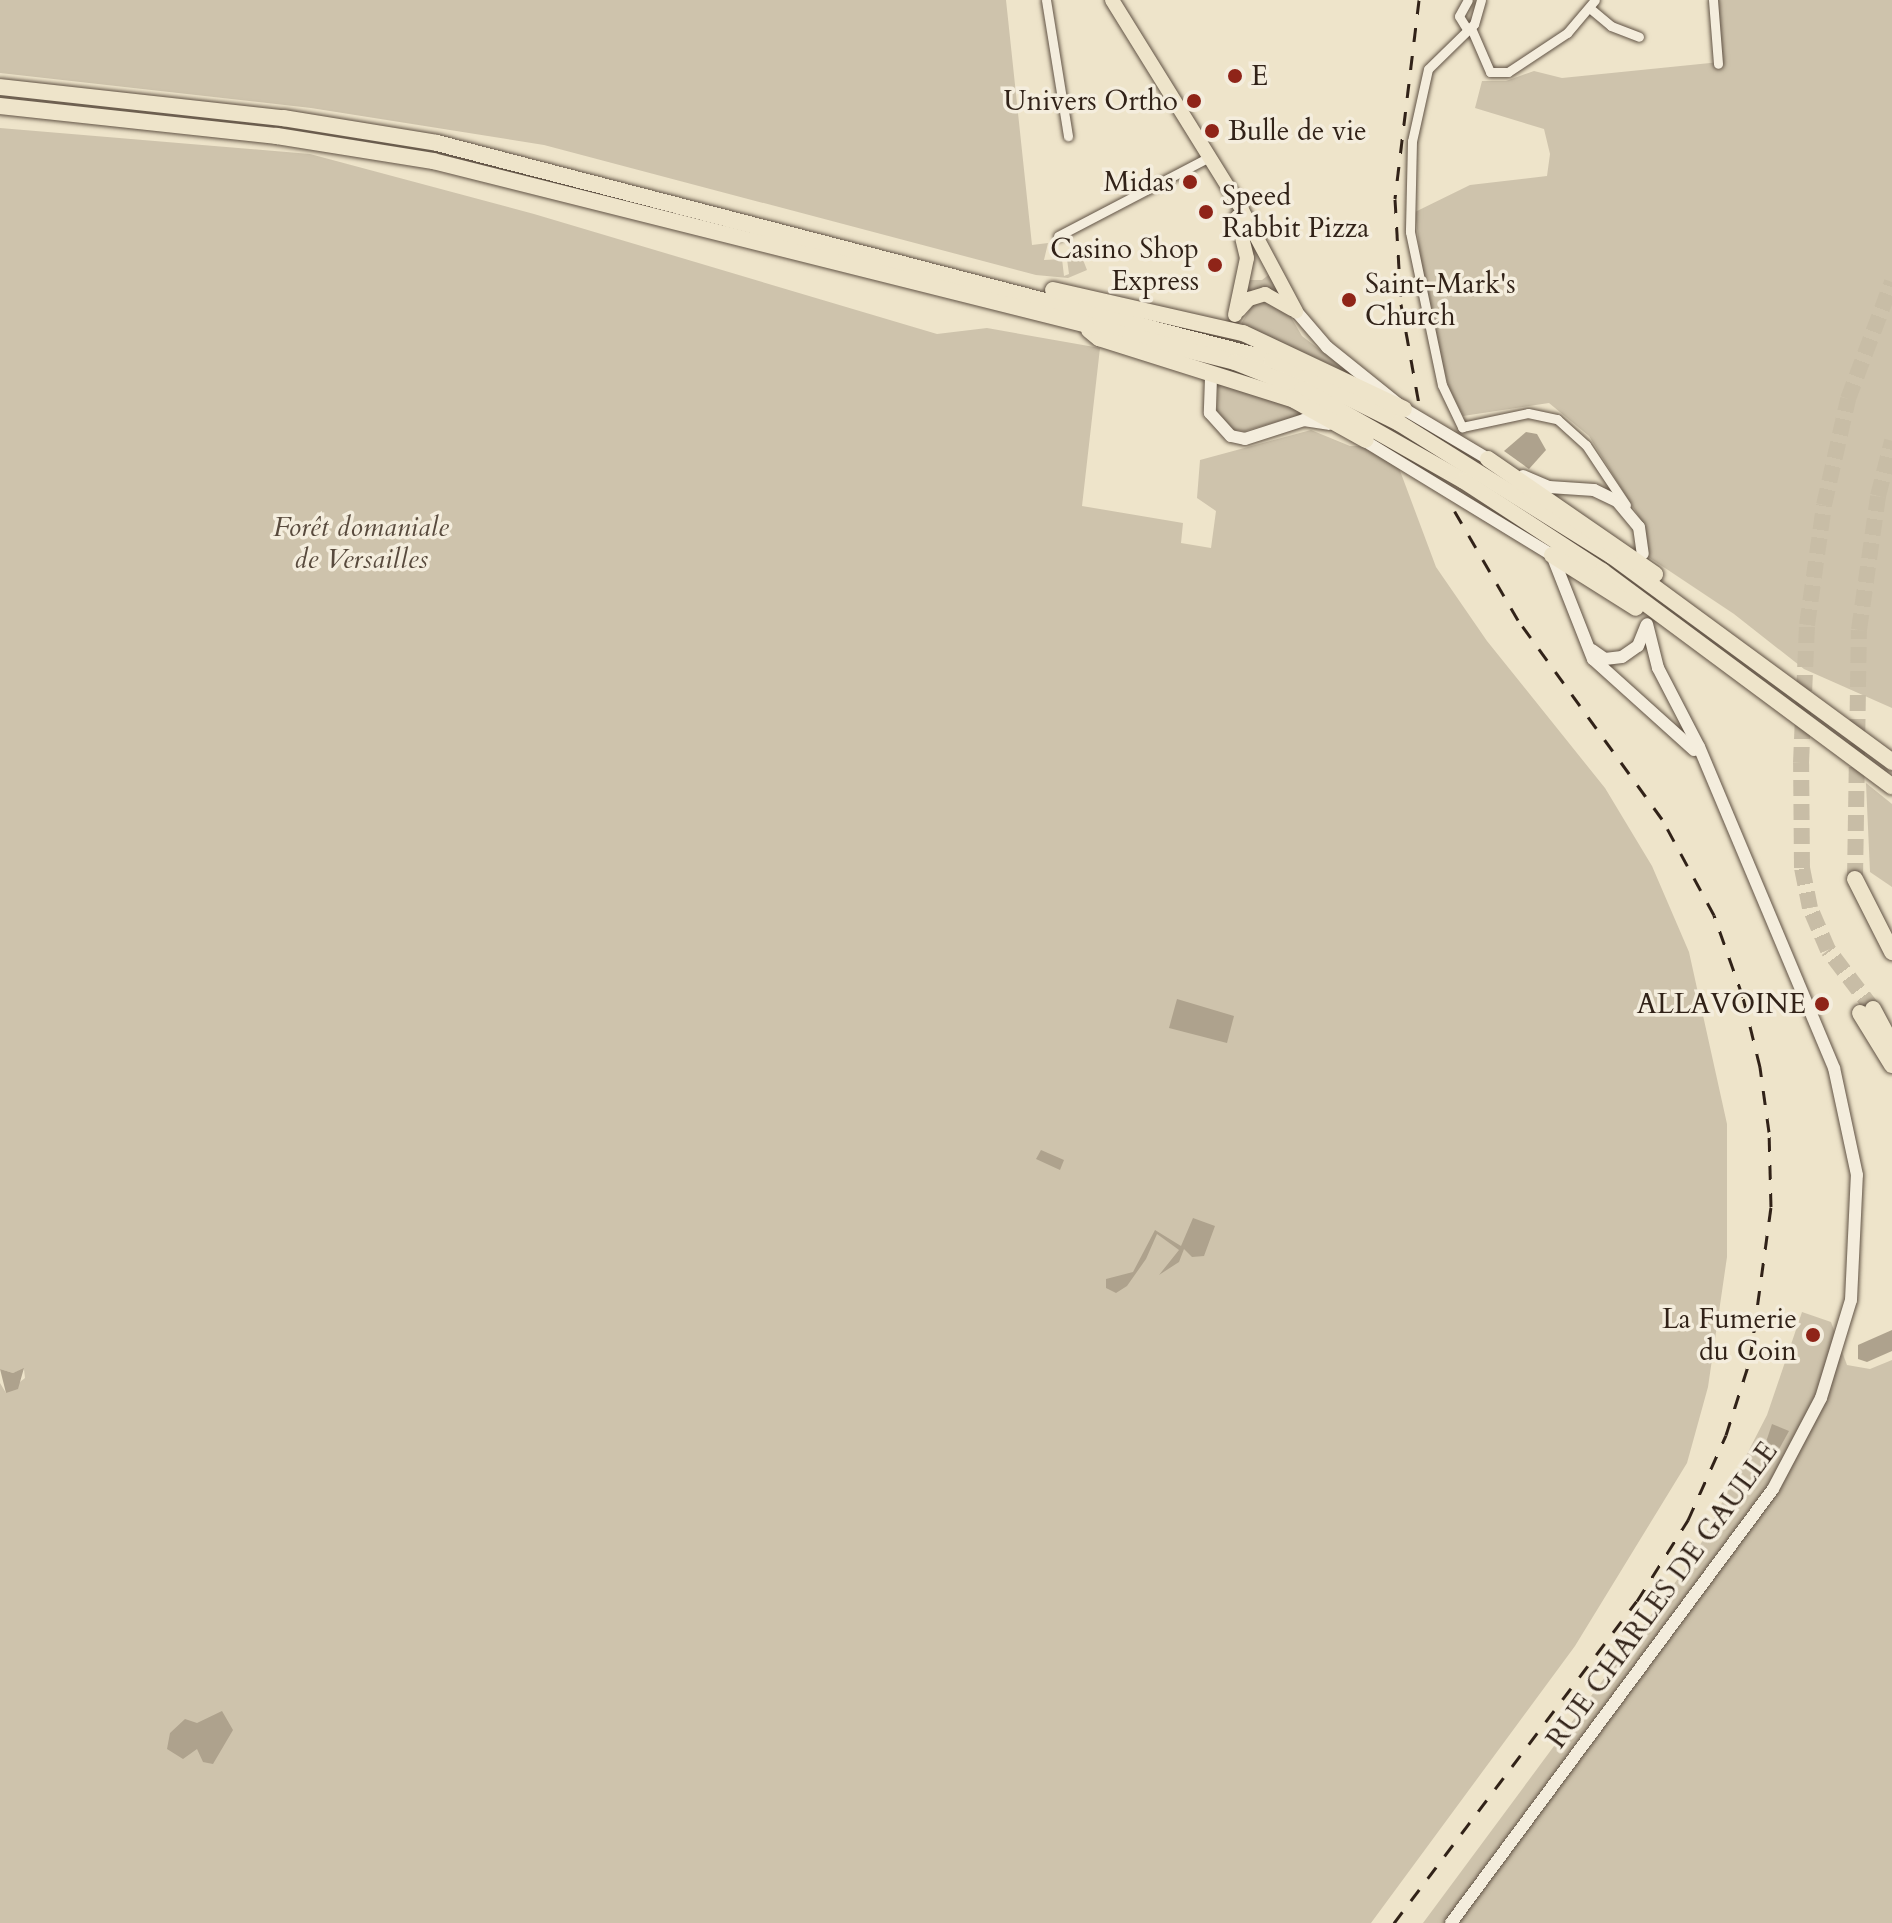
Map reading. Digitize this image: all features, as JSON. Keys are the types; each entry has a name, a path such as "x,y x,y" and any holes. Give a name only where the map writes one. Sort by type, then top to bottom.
{"highway":[{"path":"0,87 283,118 437,143 1216,342 1272,360 1342,393 1612,556 1892,762"},
{"path":"0,106 277,136 433,161 1235,362 1302,389 1464,481 1602,571 1892,786"},
{"path":"965,277 987,275 1243,333 1404,409"},
{"path":"1078,322 1099,338 1294,400 1366,440"},
{"path":"1488,459 1631,556 1844,717 1851,732"},
{"path":"1552,555 1650,618 1670,622"},
{"path":"1855,879 1892,952"},
{"path":"1892,1044 1866,1011 1892,1065"}],"main road":[{"path":"1112,0 1296,311 1327,347 1404,409 1488,459 1549,487 1605,493 1631,513 1639,527 1643,554"},
{"path":"1223,183 1247,243 1246,274 1235,315 1249,299 1265,294 1296,311"},
{"path":"1246,274 1260,274 1268,263"},
{"path":"1211,378 1210,413 1231,436 1245,439 1313,420 1366,440 1552,555 1584,642"},
{"name":"RUE CHARLES DE GAULLE","path":"1451,1923 1773,1489 1821,1398 1846,1323 1854,1275 1857,1175 1840,1090 1708,767 1658,668 1647,624 1638,646 1622,657 1605,659 1584,642"},
{"name":"RUE CHARLES DE GAULLE","path":"1584,642 1601,669 1672,725 1708,767"}],"street":[{"path":"1046,0 1068,136"},
{"path":"1468,0 1459,16 1469,28 1490,72 1508,72 1524,67 1593,5 1611,26 1639,37"},
{"path":"1481,0 1469,28 1428,69 1411,164 1414,263 1446,398 1457,425 1466,427 1528,413 1557,419 1586,445 1631,513"},
{"path":"1713,0 1718,64"},
{"path":"1058,236 1207,158"}],"green space":[{"path":"0,0 1006,0 1032,245 1048,243 1044,260 1062,259 1064,276 1069,274 1067,259 1080,252 1087,270 1068,278 1036,275 544,145 311,108 0,73"},
{"path":"1717,0 1892,0 1892,708 1804,669 1734,614 1644,554 1641,520 1589,436 1549,403 1463,416 1449,388 1426,302 1415,212 1470,185 1547,176 1550,154 1544,129 1475,108 1482,81 1506,81 1534,71 1562,78 1720,62"},
{"name":"Forêt domaniale de Versailles","path":"0,128 310,154 534,214 937,334 987,328 1100,348 1082,506 1183,523 1181,543 1211,548 1216,511 1197,498 1200,460 1311,430 1350,446 1367,446 1399,468 1436,567 1487,641 1605,788 1652,866 1689,952 1727,1124 1727,1257 1708,1387 1687,1463 1575,1646 1371,1923 0,1923 0,1383 6,1393 25,1378 24,1369 13,1373 0,1369"},
{"path":"1271,273 1285,298 1244,297 1248,280 1262,280"},
{"path":"1256,299 1285,307 1302,336 1351,374 1241,324"},
{"path":"1218,378 1311,412 1245,431 1233,430 1217,411"},
{"path":"1866,783 1892,804 1892,887 1870,872"},
{"path":"1802,1312 1831,1322 1847,1365 1870,1369 1892,1360 1892,1923 1423,1923 1694,1557 1767,1415"}],"shaded area":[{"path":"1526,432 1537,434 1546,450 1529,469 1504,451"},
{"path":"1177,999 1234,1016 1227,1043 1169,1028"},
{"path":"1041,1150 1064,1160 1060,1170 1036,1159"},
{"path":"1193,1218 1215,1226 1204,1256 1192,1257 1184,1249 1179,1262 1159,1275 1179,1250 1157,1234 1146,1259 1127,1286 1116,1293 1106,1288 1106,1279 1133,1272 1155,1230 1181,1246"},
{"path":"1892,1330 1892,1351 1867,1362 1858,1359 1858,1345"},
{"path":"24,1368 18,1389 6,1393 0,1369 13,1373"},
{"path":"1772,1424 1789,1431 1773,1460 1762,1454"},
{"path":"222,1711 233,1730 213,1764 203,1762 197,1749 183,1759 167,1749 170,1733 185,1719 197,1723"}],"tunnel":[{"path":"1873,1009 1828,950 1810,908 1802,868 1801,763 1807,625 1824,505 1848,399 1892,282"},
{"path":"1855,879 1859,630 1878,496 1892,441"}],"railway":[{"path":"1419,0 1395,199 1401,304 1419,404"},
{"path":"1394,1923 1637,1601 1688,1520 1726,1435 1750,1360 1771,1207 1769,1132 1760,1067 1743,997 1714,915 1662,819 1518,620 1454,510"}],"place":[{"name":"E","path":"1235,76"},
{"name":"Univers Ortho","path":"1194,101"},
{"name":"Bulle de vie","path":"1212,131"},
{"name":"Midas","path":"1190,182"},
{"name":"Speed Rabbit Pizza","path":"1206,212"},
{"name":"Casino Shop Express","path":"1215,265"},
{"name":"Saint-Mark's Church","path":"1349,300"},
{"name":"ALLAVOINE","path":"1822,1004"},
{"name":"La Fumerie du Coin","path":"1813,1335"}]}
